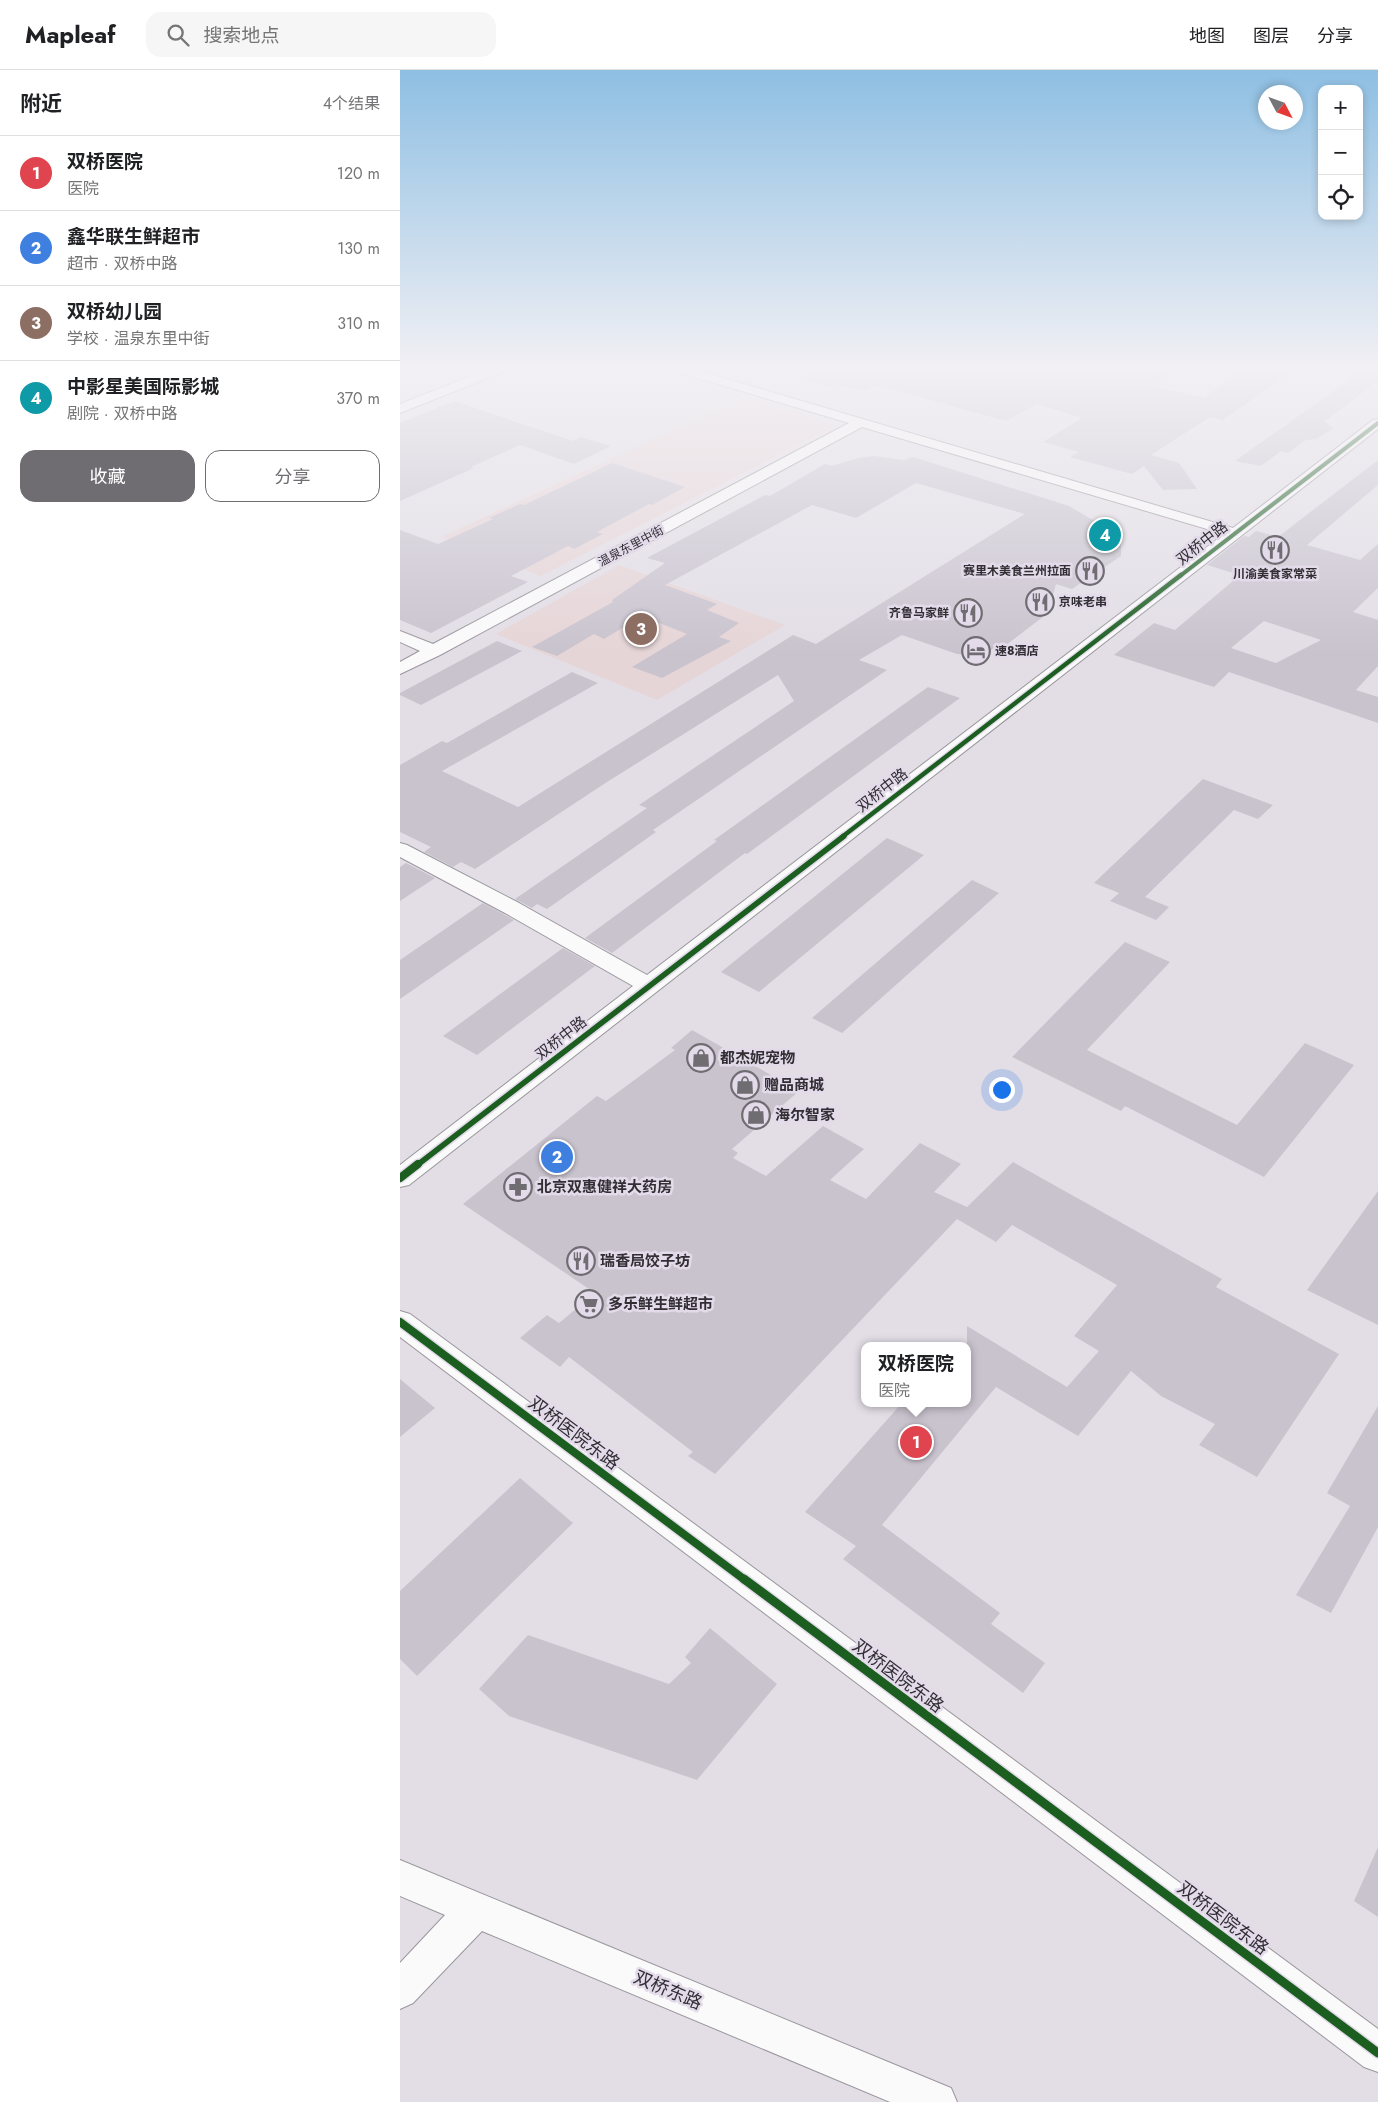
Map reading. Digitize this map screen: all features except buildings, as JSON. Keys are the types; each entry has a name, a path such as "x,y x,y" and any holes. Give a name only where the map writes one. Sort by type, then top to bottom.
{"street":[{"name":"温泉东里中街","path":"400,669 783,464"},
{"path":"1002,464 1236,533"},
{"name":"双桥中路","path":"400,1178 1324,464"},
{"path":"400,636 434,651"},
{"path":"400,849 512,908 649,986"},
{"name":"双桥医院东路","path":"400,1322 1378,2053"},
{"name":"双桥东路","path":"400,1878 937,2102"},
{"path":"400,1990 476,1910"}],"shaded area":[{"path":"600,464 761,464 541,576 441,537"},
{"path":"619,565 785,625 657,700 496,634"}],"cycle path":[{"path":"400,1178 1325,464"},
{"path":"400,1322 1378,2053"}],"place":[{"name":"中影星美国际影城","path":"1105,535"},
{"name":"川渝美食家常菜","path":"1275,550"},
{"name":"赛里木美食兰州拉面","path":"1090,571"},
{"name":"京味老串","path":"1040,602"},
{"name":"齐鲁马家鲜","path":"968,613"},
{"name":"双桥幼儿园","path":"641,629"},
{"name":"速8酒店","path":"976,651"},
{"name":"都杰妮宠物","path":"701,1058"},
{"name":"赠品商城","path":"745,1085"},
{"name":"海尔智家","path":"756,1115"},
{"name":"鑫华联生鲜超市","path":"557,1157"},
{"name":"北京双惠健祥大药房","path":"518,1187"},
{"name":"瑞香局饺子坊","path":"581,1261"},
{"name":"多乐鲜生鲜超市","path":"589,1304"},
{"name":"双桥医院","path":"916,1442"}]}
